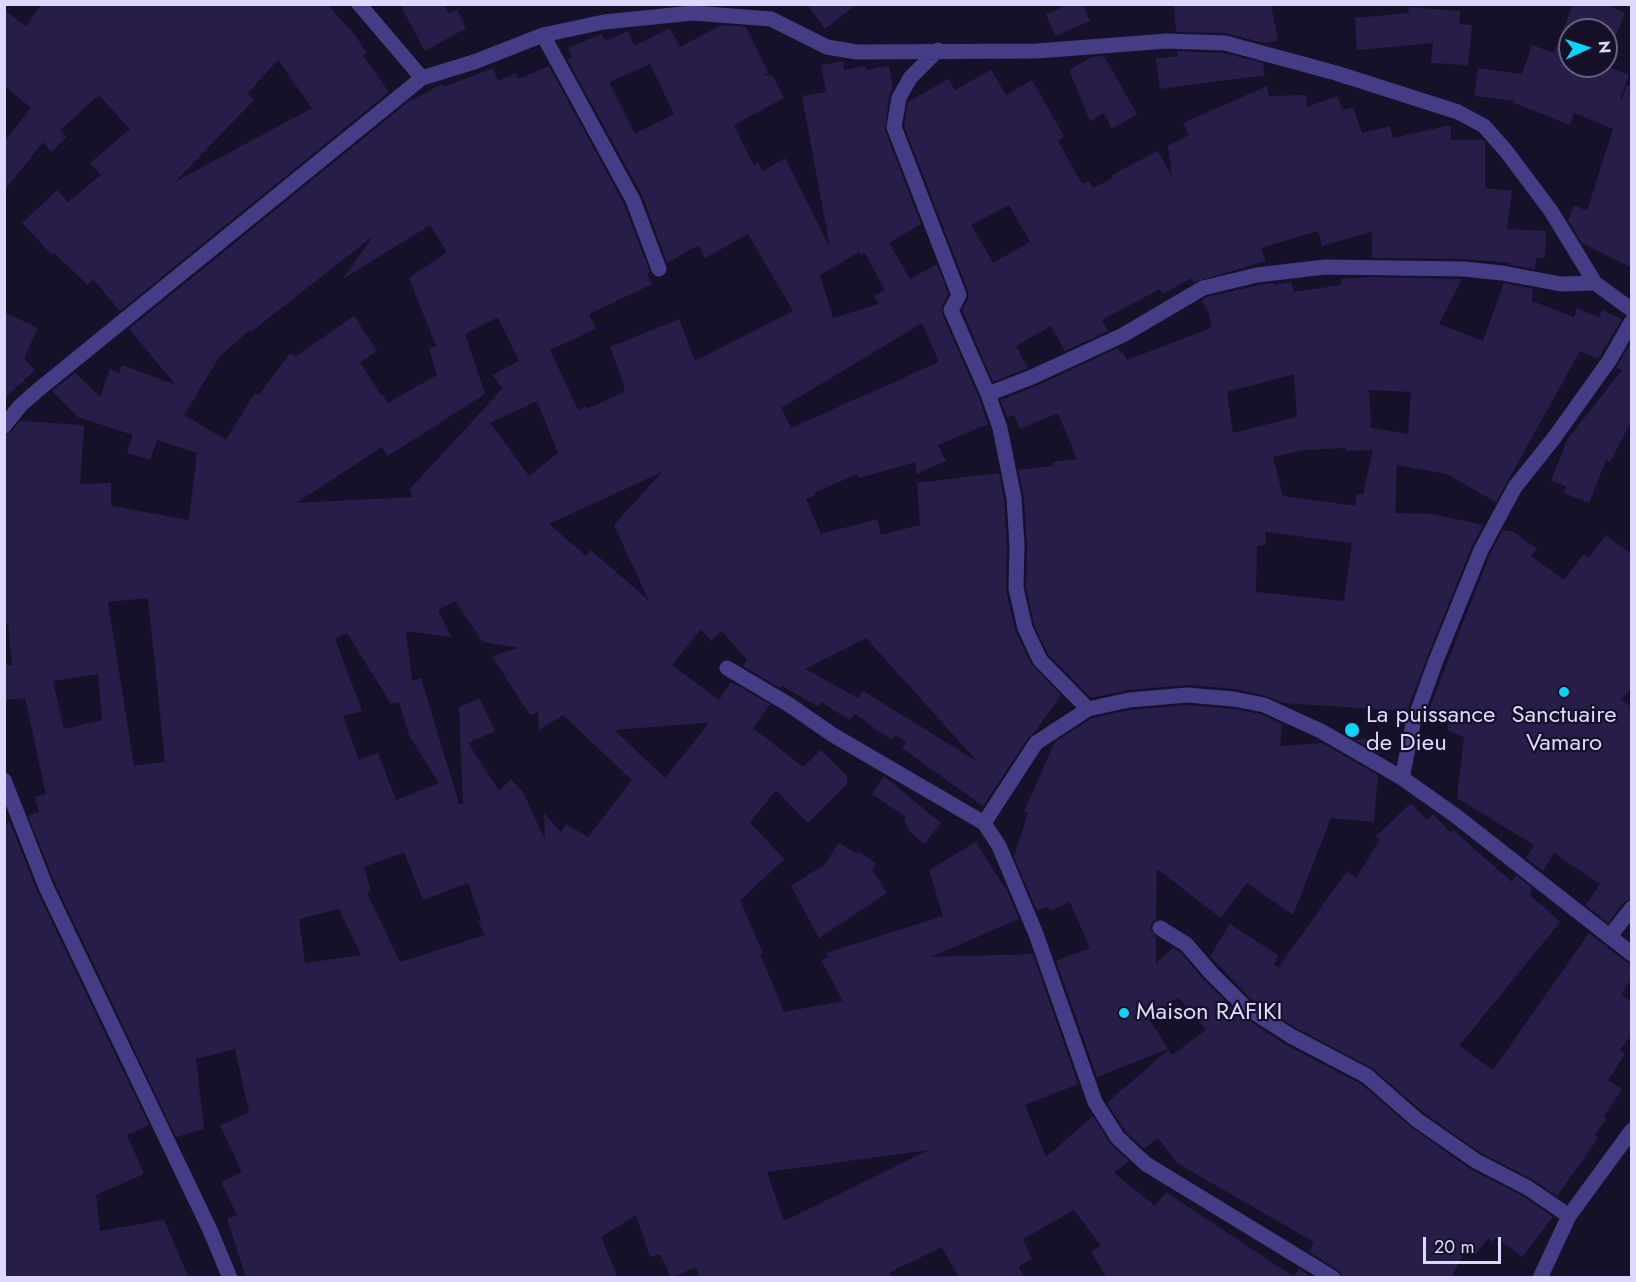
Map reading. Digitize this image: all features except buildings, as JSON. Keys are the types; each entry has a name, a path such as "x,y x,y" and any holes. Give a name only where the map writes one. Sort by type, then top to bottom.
{"street":[{"path":"360,4 422,78"},
{"path":"4,426 20,406 38,390 422,78 474,62 543,35 604,22 693,13 731,14 771,19 827,47 856,52 1037,51 1167,41 1225,43 1336,73 1458,112 1485,126 1551,211 1594,283 1632,310"},
{"path":"543,35 633,200 659,269"},
{"path":"938,51 910,78 899,98 894,127 959,295 951,310 988,394 1000,428 1014,498 1017,546 1016,588 1025,628 1040,660 1088,708"},
{"path":"988,394 1032,377 1123,335 1203,288 1257,275 1325,267 1464,269 1503,273 1561,284 1594,283"},
{"path":"1402,778 1413,724 1481,550 1515,487 1554,438 1609,361 1632,321"},
{"path":"727,668 852,746 984,823 999,846 1036,934 1095,1102 1118,1138 1146,1164 1333,1278"},
{"path":"984,823 1036,743 1088,708 1129,700 1187,695 1234,699 1264,705 1321,731 1402,778 1456,816 1632,954"},
{"path":"4,780 46,887 231,1278"},
{"path":"1610,936 1632,908"},
{"path":"1160,928 1186,944 1244,1006 1291,1036 1367,1076 1417,1120 1476,1161 1528,1188 1569,1216"},
{"path":"1540,1278 1569,1216 1632,1130"}],"place":[{"name":"Sanctuaire Vamaro","path":"1564,692"},
{"name":"La puissance de Dieu","path":"1352,730"},
{"name":"Maison RAFIKI","path":"1124,1013"}]}
